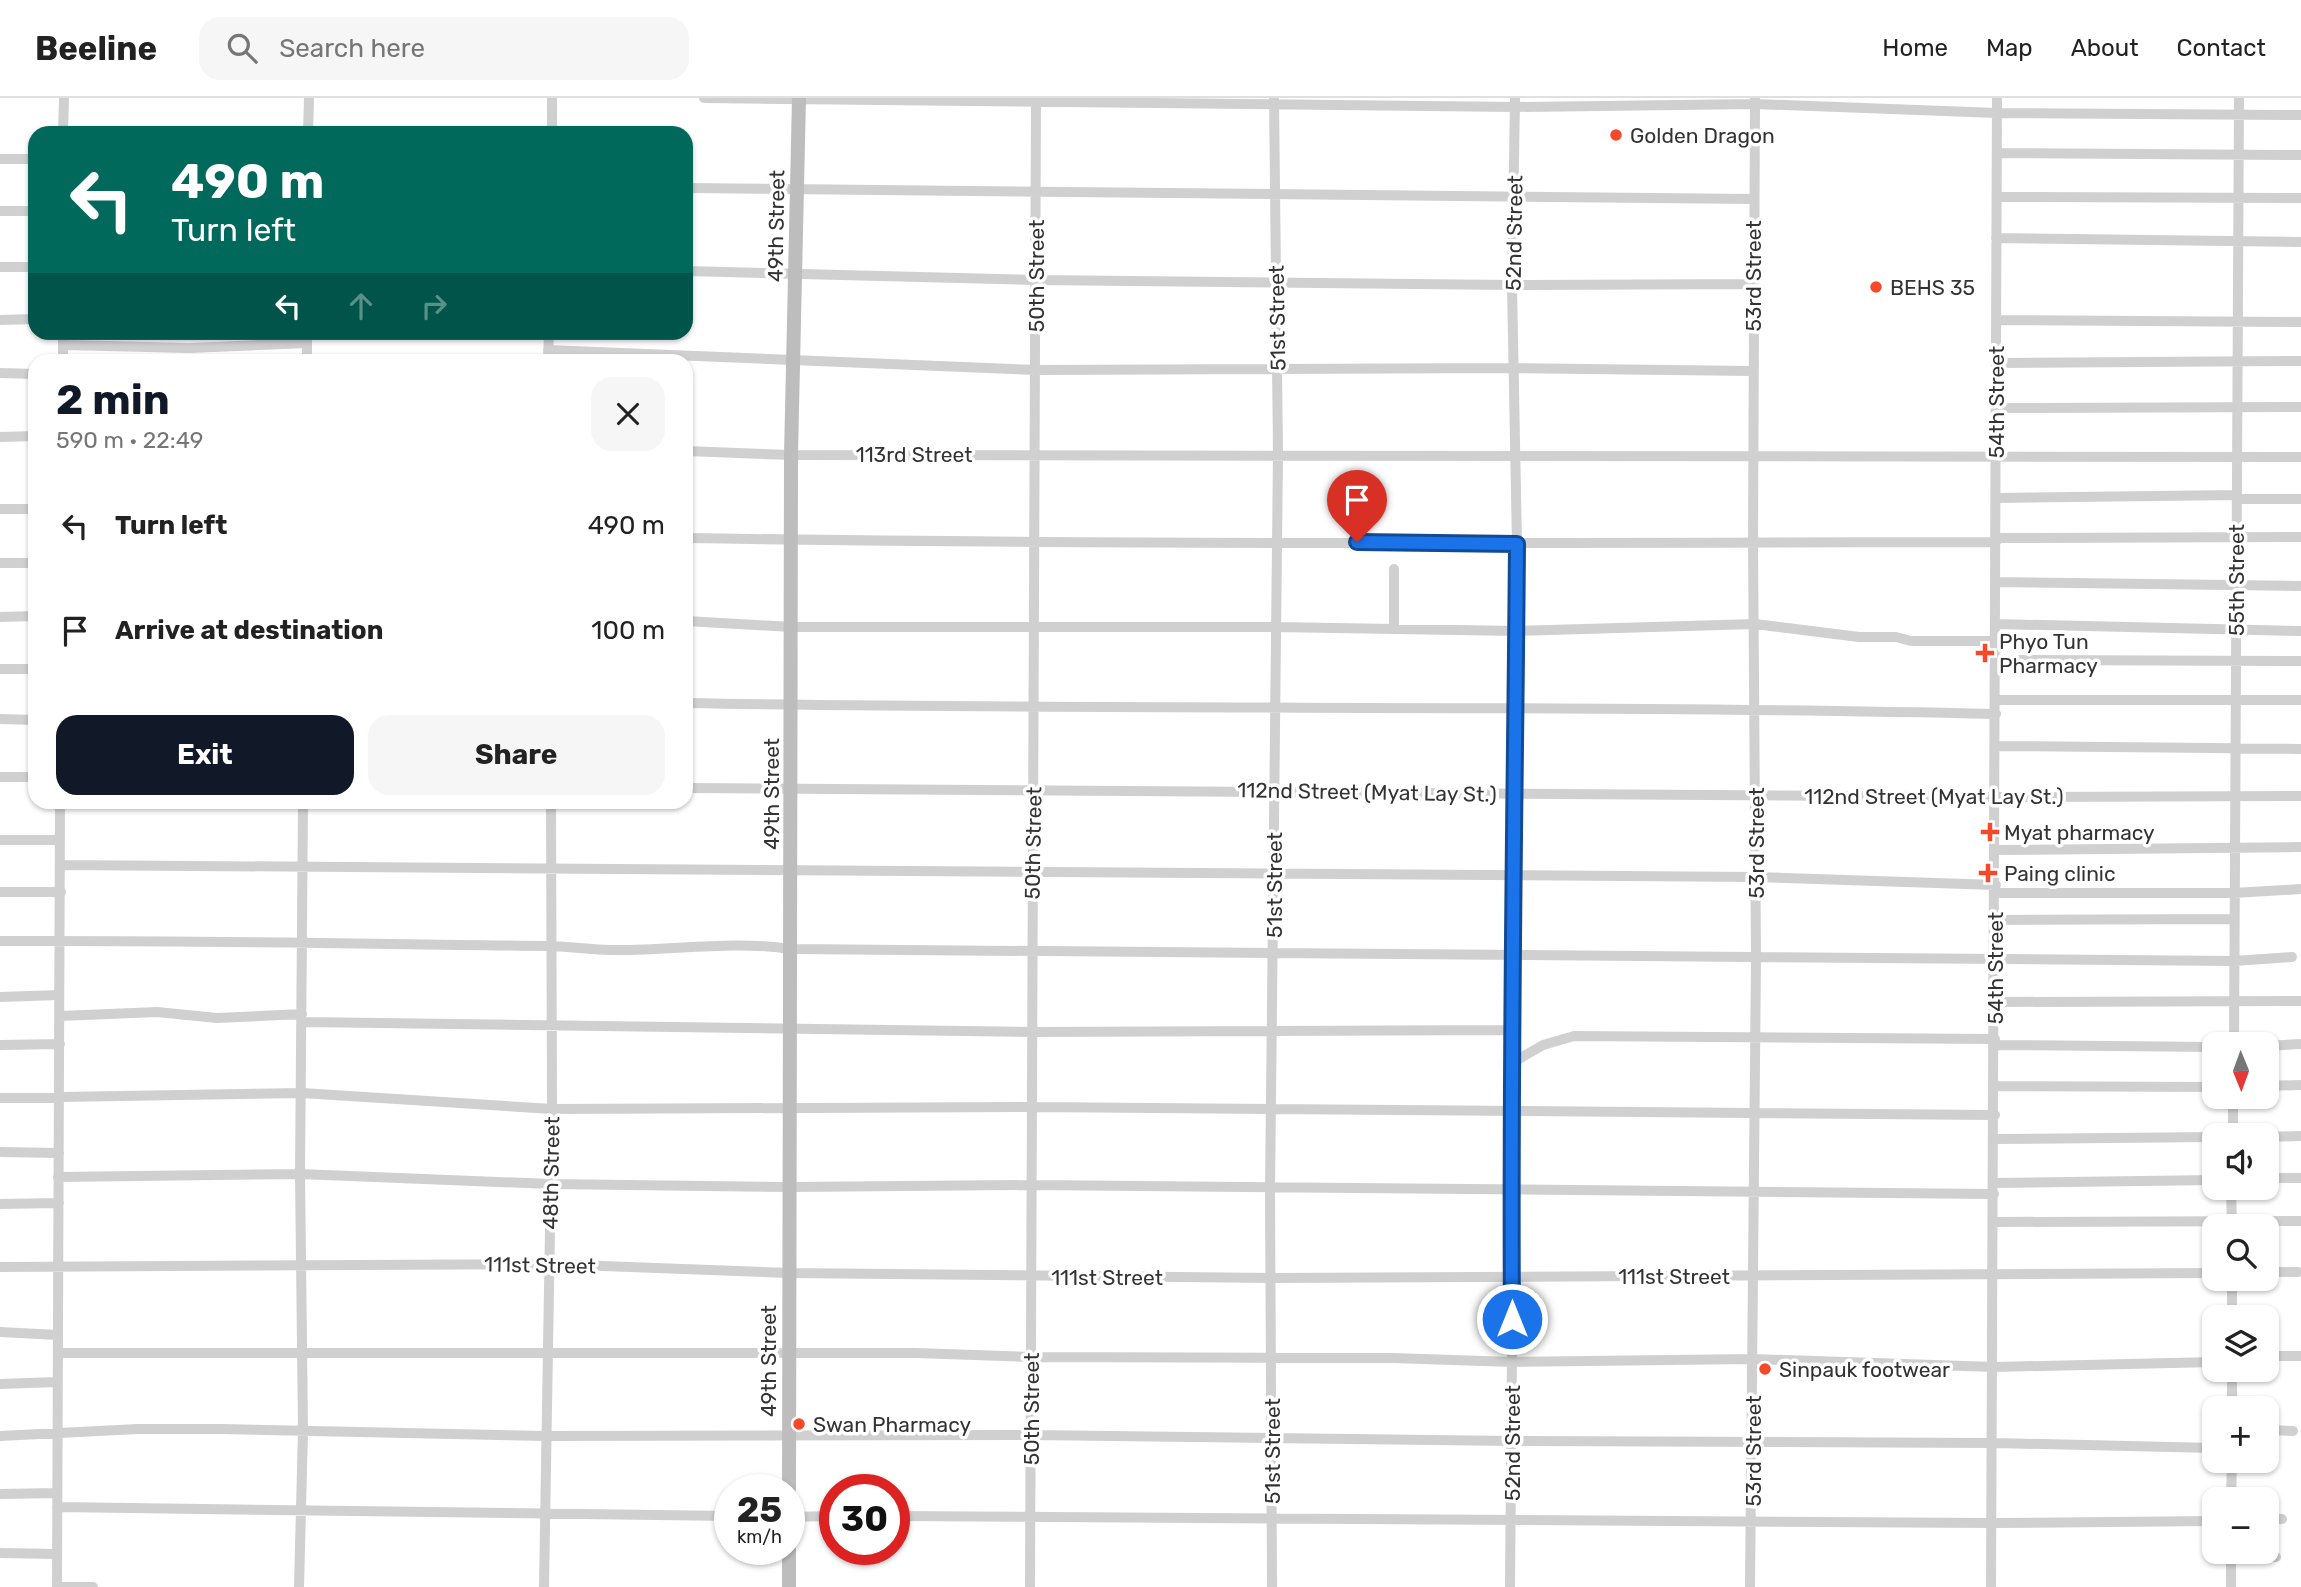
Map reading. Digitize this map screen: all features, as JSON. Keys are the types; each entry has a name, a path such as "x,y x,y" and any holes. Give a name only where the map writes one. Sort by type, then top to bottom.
{"main road":[{"name":"49th Street","path":"789,1474 793,872 791,455 799,99"},
{"path":"789,1565 789,1587"}],"street":[{"path":"63,126 64,98"},
{"path":"308,126 309,98"},
{"path":"552,98 552,126"},
{"path":"704,98 1755,101 1997,113 2301,115"},
{"name":"54th Street","path":"1991,1587 1996,1086 1997,98"},
{"name":"55th Street","path":"2234,1032 2239,98"},
{"name":"50th Street","path":"1030,1587 1037,100"},
{"name":"51st Street","path":"1272,1587 1273,1278 1270,1189 1274,1031 1278,454 1274,101"},
{"name":"53rd Street","path":"1750,1587 1756,1038 1753,542 1755,101"},
{"name":"52nd Street","path":"1510,1587 1514,1111 1511,1030 1517,794 1517,544 1512,285 1515,102"},
{"path":"1997,153 2301,155"},
{"path":"0,159 28,159"},
{"path":"693,188 1754,199"},
{"path":"1997,197 2301,198"},
{"path":"0,211 28,211"},
{"path":"1996,238 2301,242"},
{"path":"0,267 28,267"},
{"path":"693,271 1037,280 1512,285 1753,284"},
{"path":"0,320 28,319"},
{"path":"1996,320 2301,322"},
{"path":"62,354 63,340"},
{"path":"63,345 189,348 283,340"},
{"path":"693,357 1037,370 1753,370"},
{"path":"1996,363 2301,361"},
{"path":"0,373 28,374"},
{"path":"1996,408 2301,407"},
{"path":"0,437 28,436"},
{"name":"113rd Street","path":"693,451 791,455 1036,453 2301,457"},
{"path":"1996,498 2237,495 2237,499 2301,499"},
{"path":"0,509 28,509"},
{"path":"693,538 1036,543 1277,541 1517,544 1996,542 1996,538 2301,537"},
{"path":"0,563 28,563"},
{"path":"1394,569 1394,629"},
{"path":"1996,582 2301,586"},
{"path":"0,617 28,616"},
{"path":"693,621 792,627 1275,627 1517,631 1755,624 1911,641 1997,641"},
{"path":"1995,624 2301,631"},
{"path":"1996,660 2301,661"},
{"path":"0,669 28,670"},
{"path":"1997,700 2301,700"},
{"path":"693,704 1276,709 1755,708 1996,714"},
{"path":"0,719 28,720"},
{"path":"1996,746 2301,749"},
{"path":"0,777 28,777"},
{"name":"112nd Street (Myat Lay St.)","path":"693,788 792,791 1275,790 1996,797 2301,796"},
{"path":"60,809 57,1587 93,1587"},
{"path":"299,1587 303,1430 300,1174 303,809"},
{"name":"48th Street","path":"544,1587 552,1108 551,809"},
{"path":"0,840 60,840"},
{"path":"1996,850 2301,847"},
{"path":"60,865 1756,877 1996,889 2234,893 2301,889"},
{"path":"0,892 61,892"},
{"path":"1996,920 2234,919"},
{"path":"0,942 304,942 661,950 736,944 791,949 1274,951 1756,958 2234,961 2292,957"},
{"path":"0,997 60,996"},
{"path":"1995,1002 2301,1001"},
{"path":"60,1016 157,1012 217,1018 1033,1032 1511,1030"},
{"path":"1512,1063 1543,1045 1574,1036 2202,1047"},
{"path":"0,1045 60,1044"},
{"path":"2279,1045 2301,1044"},
{"path":"2279,1086 2301,1085"},
{"path":"1996,1086 2202,1087"},
{"path":"0,1098 302,1094 552,1108 1033,1107 1995,1115"},
{"path":"2279,1137 2301,1136"},
{"path":"1995,1139 2202,1137"},
{"path":"0,1152 59,1153"},
{"path":"58,1177 300,1174 550,1184 790,1187 1033,1185 1754,1191 1994,1188 2202,1180"},
{"path":"2279,1178 2301,1178"},
{"path":"0,1204 59,1203"},
{"path":"1995,1222 2202,1225"},
{"path":"2279,1223 2301,1222"},
{"name":"111st Street","path":"0,1267 549,1264 789,1273 1273,1278 2202,1273"},
{"path":"2279,1272 2298,1272"},
{"path":"0,1332 58,1335"},
{"path":"58,1353 916,1353 1031,1357 1393,1358 1513,1363 1753,1359 1993,1367 2202,1363"},
{"path":"2279,1356 2301,1356"},
{"path":"0,1384 57,1382"},
{"path":"0,1436 138,1429 546,1436 789,1434 1513,1441 1752,1440 2202,1448"},
{"path":"2279,1430 2293,1431"},
{"path":"0,1494 57,1493"},
{"path":"57,1507 714,1516"},
{"path":"910,1516 1993,1523 2202,1521"},
{"path":"0,1553 57,1554"},
{"path":"2231,1564 2231,1587"}],"place":[{"name":"Golden Dragon","path":"1616,135"},
{"name":"BEHS 35","path":"1876,287"},
{"name":"Phyo Tun Pharmacy","path":"1985,653"},
{"name":"Myat pharmacy","path":"1990,832"},
{"name":"Paing clinic","path":"1988,873"},
{"name":"Sinpauk footwear","path":"1765,1369"},
{"name":"Swan Pharmacy","path":"799,1424"}],"route":[{"path":"1357,542 1517,544 1517,794 1511,1030 1514,1111 1512,1319"}]}
